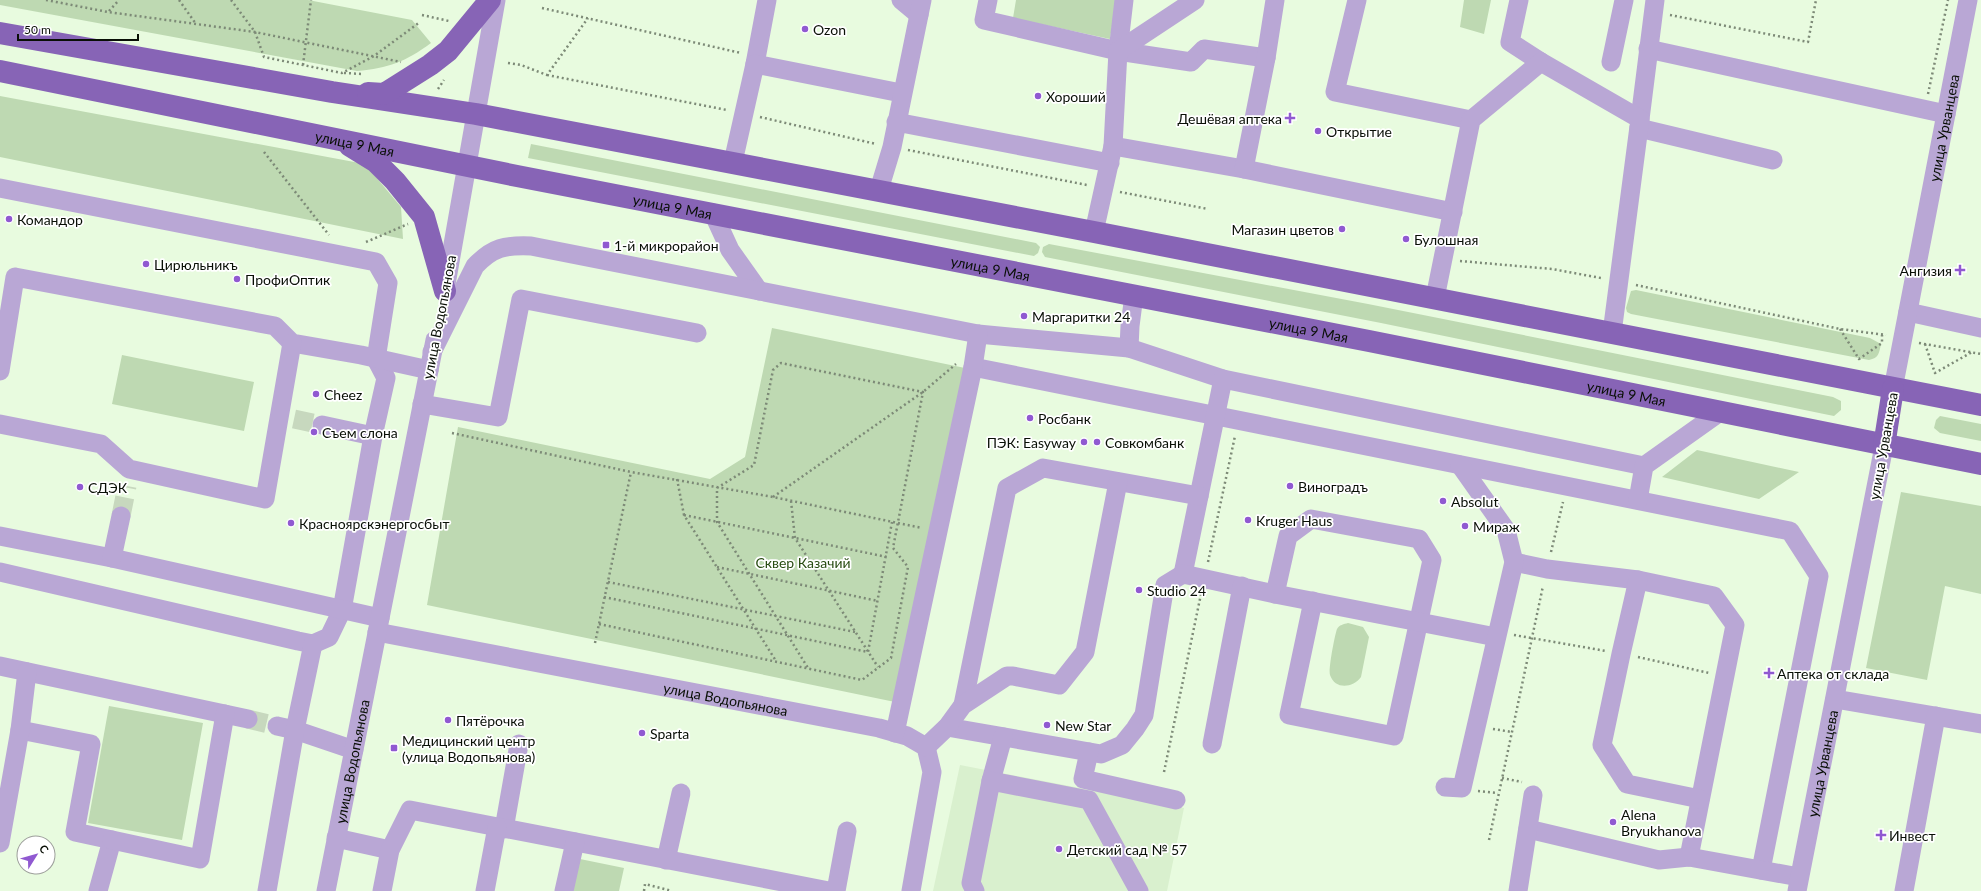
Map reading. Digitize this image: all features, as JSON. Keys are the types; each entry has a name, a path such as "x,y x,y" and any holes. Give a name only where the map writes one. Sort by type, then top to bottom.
{"main road":[{"path":"332,92 384,94 430,65 448,51 490,0"},
{"path":"0,33 332,92 476,114 733,162 1981,405"},
{"name":"улица 9 Мая","path":"0,71 337,138 467,166 713,213 1981,464"},
{"path":"337,138 376,162 395,181 424,217 445,290"},
{"name":"улица Урванцева","path":"1884,446 1893,388"}],"street":[{"name":"улица Водопьянова","path":"326,891 445,290 496,0"},
{"path":"733,162 767,0"},
{"path":"879,190 892,147 901,93 920,8 901,0"},
{"path":"988,0 984,20 1118,51 1191,62 1204,49 1266,58"},
{"path":"1094,232 1112,155 1118,51 1124,0"},
{"path":"1118,51 1195,0"},
{"path":"1244,169 1266,58 1275,0"},
{"path":"1357,0 1334,92 1471,120"},
{"path":"1519,0 1510,42 1541,62 1640,124 1773,160"},
{"path":"1611,62 1624,0"},
{"name":"улица Урванцева","path":"1893,388 1968,0"},
{"path":"1612,333 1640,124 1648,49 1655,6"},
{"path":"1648,49 1946,114"},
{"path":"755,60 901,93"},
{"path":"1434,298 1471,120 1541,62"},
{"path":"896,122 1112,155 1244,169 1453,212"},
{"path":"0,188 376,262 388,283 376,359 386,378 373,436 342,610 329,637 313,644 0,572"},
{"path":"713,213 730,250 759,291"},
{"path":"432,352 475,266 486,254 501,248 531,246 978,334 1129,348 1223,379 1644,466"},
{"path":"0,371 15,277 275,326 292,343 429,370"},
{"path":"1129,348 1134,296"},
{"path":"422,404 498,418 521,299 697,333"},
{"path":"1908,312 1981,328"},
{"path":"895,733 974,364 978,334"},
{"path":"0,424 101,444 128,478 265,499 286,417 292,343"},
{"path":"974,364 1215,416 1790,531 1819,576 1761,870"},
{"path":"1183,574 1223,379"},
{"path":"1638,500 1644,466 1720,412"},
{"path":"322,425 373,436"},
{"name":"улица Урванцева","path":"1798,884 1884,446"},
{"path":"1454,787 1496,637 1514,562 1506,530 1460,465"},
{"path":"963,705 1007,488 1043,468 1199,496"},
{"path":"911,891 932,772 926,747 947,727 963,705 1006,676 1059,685 1085,652 1118,482"},
{"path":"112,558 121,516"},
{"path":"1275,594 1288,536 1310,519 1419,539 1432,560 1394,736 1289,714 1313,600"},
{"path":"0,536 112,558 342,610 379,625"},
{"path":"1514,562 1547,570 1638,580 1714,596 1736,625 1689,857"},
{"path":"947,727 1101,754 1122,745 1144,715 1165,585 1183,574 1275,594 1313,600 1496,637"},
{"path":"1638,580 1620,654 1602,745 1627,784 1700,799"},
{"path":"1212,744 1242,586"},
{"name":"улица Водопьянова","path":"379,625 895,733 907,736 926,747"},
{"path":"267,891 295,730 313,644"},
{"path":"0,666 248,719"},
{"path":"0,843 20,730 27,672"},
{"path":"1834,699 1981,724"},
{"path":"20,730 91,744 75,832 200,859 225,714"},
{"path":"1904,891 1936,716"},
{"path":"277,726 295,730 354,750"},
{"path":"975,891 971,883 992,781 1003,737"},
{"path":"485,891 501,828 519,744"},
{"path":"1078,798 1089,752"},
{"path":"1083,779 1176,800"},
{"path":"992,781 1089,800 1139,891"},
{"path":"666,860 681,793"},
{"path":"1518,891 1533,795"},
{"path":"382,891 390,850 410,810 828,891"},
{"path":"1528,830 1659,860 1689,857 1761,870 1798,884"},
{"path":"836,891 847,831"},
{"path":"336,838 390,850"},
{"path":"98,891 112,840"},
{"path":"564,891 575,842"}],"path":[{"path":"46,0 108,12 256,32 402,62"},
{"path":"108,12 119,0"},
{"path":"179,0 196,24"},
{"path":"231,0 256,32 264,57 342,73 366,74"},
{"path":"303,65 311,0"},
{"path":"1655,6 1808,42 1816,0"},
{"path":"1925,110 1948,0"},
{"path":"542,8 755,60"},
{"path":"422,15 456,23"},
{"path":"508,63 521,65 547,75 588,18"},
{"path":"342,73 374,56 420,22"},
{"path":"264,152 331,237"},
{"path":"364,243 412,223"},
{"path":"1443,259 1552,269 1840,329 1886,335"},
{"path":"1840,329 1859,359 1882,343 1882,335"},
{"path":"1919,343 1981,354"},
{"path":"1925,344 1935,373 1972,352"},
{"path":"773,497 923,392 963,358 974,364"},
{"path":"717,488 754,465 773,370 781,363 923,392"},
{"path":"599,624 862,680 891,658 908,567 893,548 923,392"},
{"path":"452,433 631,472 791,500 897,522 937,532"},
{"path":"595,643 631,472"},
{"path":"676,479 684,515 777,662"},
{"path":"1490,840 1498,794 1566,486"},
{"path":"717,488 717,522 808,668"},
{"path":"791,500 796,538 878,668"},
{"path":"684,515 887,557"},
{"path":"868,652 887,557 892,522"},
{"path":"717,567 878,601"},
{"path":"608,582 855,632"},
{"path":"604,597 868,652"},
{"path":"1502,778 1532,784 1533,795"},
{"path":"1454,787 1498,794"},
{"path":"644,891 645,884 672,891"}],"shaded area":[{"name":"Детский сад № 57","path":"960,765 1184,808 1167,891 933,891"}],"green space":[{"path":"0,0 308,0 412,20 431,43 413,55 396,63 388,66 357,71 0,5"},
{"path":"1016,0 1116,0 1110,39 1013,18"},
{"path":"1464,0 1491,0 1484,34 1460,27"},
{"path":"0,96 365,164 401,207 403,239 0,157"},
{"path":"531,144 1036,243 1040,247 1038,253 1034,256 528,158"},
{"path":"1049,244 1368,304 1833,397 1841,401 1841,410 1834,416 1381,323 1045,257 1042,252 1043,247"},
{"path":"1636,290 1870,338 1881,344 1880,350 1875,358 1869,360 1631,314 1627,312 1626,308 1631,291"},
{"name":"Сквер Казачий","path":"772,328 965,368 895,702 427,605 458,427 710,479 745,457"},
{"path":"122,355 254,382 244,431 112,404"},
{"path":"1940,416 1981,424 1981,441 1940,433 1934,428 1936,420"},
{"path":"1697,450 1799,472 1759,499 1662,477"},
{"path":"1901,492 1981,506 1981,594 1945,586 1927,680 1866,668"},
{"path":"1348,623 1363,627 1369,637 1361,677 1358,681 1344,686 1332,680 1330,675 1330,666 1337,629"},
{"path":"109,706 203,723 182,840 88,823"},
{"path":"580,859 624,868 619,891 573,891"}],"tunnel":[{"path":"294,419 322,425"},
{"path":"121,516 127,486"},
{"path":"248,719 277,726"}],"place":[{"name":"Ozon","path":"805,29"},
{"name":"Хороший","path":"1038,96"},
{"name":"Дешёвая аптека","path":"1290,118"},
{"name":"Открытие","path":"1318,131"},
{"name":"Командор","path":"9,219"},
{"name":"Магазин цветов","path":"1342,229"},
{"name":"Булошная","path":"1406,239"},
{"name":"1-й микрорайон","path":"606,245"},
{"name":"Цирюльникъ","path":"146,264"},
{"name":"Ангизия","path":"1960,270"},
{"name":"ПрофиОптик","path":"237,279"},
{"name":"Маргаритки 24","path":"1024,316"},
{"name":"Cheez","path":"316,394"},
{"name":"Росбанк","path":"1030,418"},
{"name":"Съем слона","path":"314,432"},
{"name":"ПЭК: Easyway","path":"1084,442"},
{"name":"Совкомбанк","path":"1097,442"},
{"name":"Виноградъ","path":"1290,486"},
{"name":"СДЭК","path":"80,487"},
{"name":"Absolut","path":"1443,501"},
{"name":"Kruger Haus","path":"1248,520"},
{"name":"Красноярскэнергосбыт","path":"291,523"},
{"name":"Мираж","path":"1465,526"},
{"name":"Studio 24","path":"1139,590"},
{"name":"Аптека от склада","path":"1769,673"},
{"name":"Пятёрочка","path":"448,720"},
{"name":"New Star","path":"1047,725"},
{"name":"Sparta","path":"642,733"},
{"name":"Медицинский центр (улица Водопьянова)","path":"394,748"},
{"name":"Alena Bryukhanova","path":"1613,822"},
{"name":"Инвест","path":"1881,835"},
{"name":"Детский сад № 57","path":"1059,849"}]}
